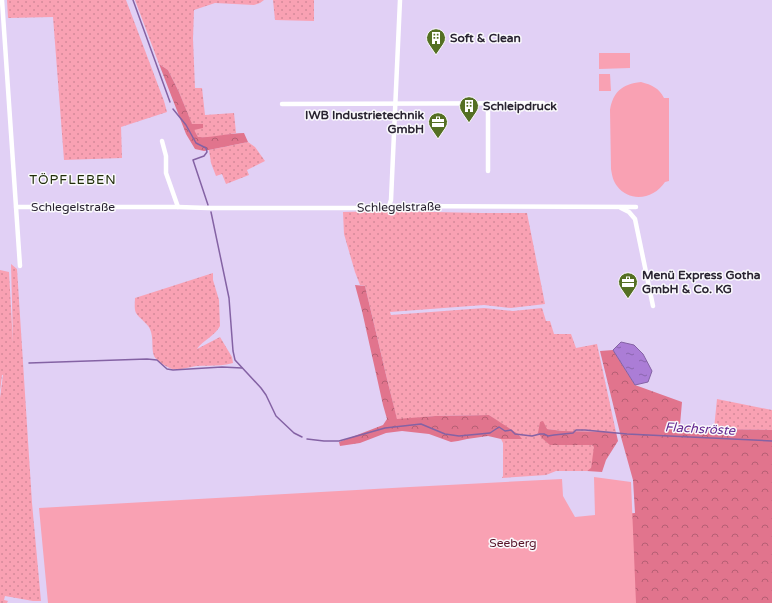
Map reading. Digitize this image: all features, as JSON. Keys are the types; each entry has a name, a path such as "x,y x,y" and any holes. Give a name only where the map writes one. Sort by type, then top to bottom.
{"street":[{"path":"2,0 20,266"},
{"path":"389,206 391,200 400,0"},
{"path":"488,103 488,171"},
{"path":"282,104 543,103"},
{"path":"162,141 166,156 166,173 178,207"},
{"name":"Schlegelstraße","path":"16,208 383,208 389,206 636,207"},
{"path":"620,207 629,212 635,219 653,306"}],"green space":[{"path":"7,0 126,0 167,112 121,127 122,158 64,160 53,17 8,18"},
{"path":"135,0 264,0 254,5 215,3 194,10 193,39 195,88 202,88 205,115 234,113 236,133 210,138 198,137 193,130 179,92 168,70 159,64"},
{"path":"273,0 314,0 314,21 275,20"},
{"path":"599,53 630,53 630,68 599,69"},
{"path":"159,64 168,70 192,124 203,124 203,128 194,130 198,137 244,133 248,142 204,151 195,149 186,134"},
{"path":"599,74 610,74 611,91 599,91"},
{"path":"641,82 655,87 664,98 669,98 669,181 665,182 655,192 642,197 635,197 622,191 613,178 611,169 610,110 613,98 620,90 634,83"},
{"path":"248,142 255,147 265,161 247,170 249,175 226,184 222,174 216,176 211,163 209,150"},
{"path":"387,211 527,213 545,304 511,308 484,305 390,312 391,315 484,308 513,311 542,308 546,321 550,321 554,334 571,334 576,348 597,344 616,432 563,431 547,429 550,445 592,445 595,447 591,469 587,471 556,471 546,475 502,478 503,443 501,439 521,439 489,415 435,416 397,420 365,286 360,285 344,234 343,212"},
{"path":"11,264 17,269 32,503 41,601 5,596 4,600 8,601 7,603 0,603 0,398 3,375 0,392 0,270 9,272 13,343"},
{"path":"213,273 213,280 219,300 220,326 215,333 197,349 220,337 232,357 233,363 196,366 178,370 172,369 159,362 154,356 151,332 149,327 136,313 135,298"},
{"path":"355,285 365,286 397,419 435,416 489,415 518,434 522,439 501,439 488,436 451,442 429,434 402,431 386,433 360,443 340,446 339,442 383,425 387,419"},
{"path":"613,350 635,385 682,402 680,425 714,429 772,430 772,603 410,603 563,519 635,513 633,480 600,351"},
{"path":"717,399 772,410 772,430 714,429"},
{"path":"543,421 547,429 563,431 616,432 618,441 606,460 602,472 587,471 591,468 594,447 592,445 550,445 538,433 540,422"},
{"name":"Seeberg","path":"594,477 631,482 636,603 48,603 39,508 562,479 563,496 575,517 595,515"}],"water":[{"path":"621,342 634,345 643,354 652,371 648,382 635,385 613,350"}],"waterway":[{"path":"133,0 170,102"},
{"path":"173,109 186,125 196,143 206,148 207,152 204,156 193,160 208,205"},
{"path":"211,212 229,298 235,360 261,388 276,416 294,433 302,437"},
{"path":"29,363 147,359 157,360 167,369 173,370 222,367 242,368"},
{"name":"Flachsröste","path":"307,439 339,441 385,428 421,424 445,434 459,436 490,433 499,427 505,431 511,430 515,434 532,436 540,434 548,436 573,433 576,430 585,430 627,434 772,441"}],"place":[{"name":"Soft & Clean","path":"436,55"},
{"name":"Schleipdruck","path":"469,123"},
{"name":"IWB Industrietechnik GmbH","path":"438,139"},
{"name":"Menü Express Gotha GmbH & Co. KG","path":"628,299"}],"district":[{"name":"TÖPFLEBEN","path":"73,179"}]}
